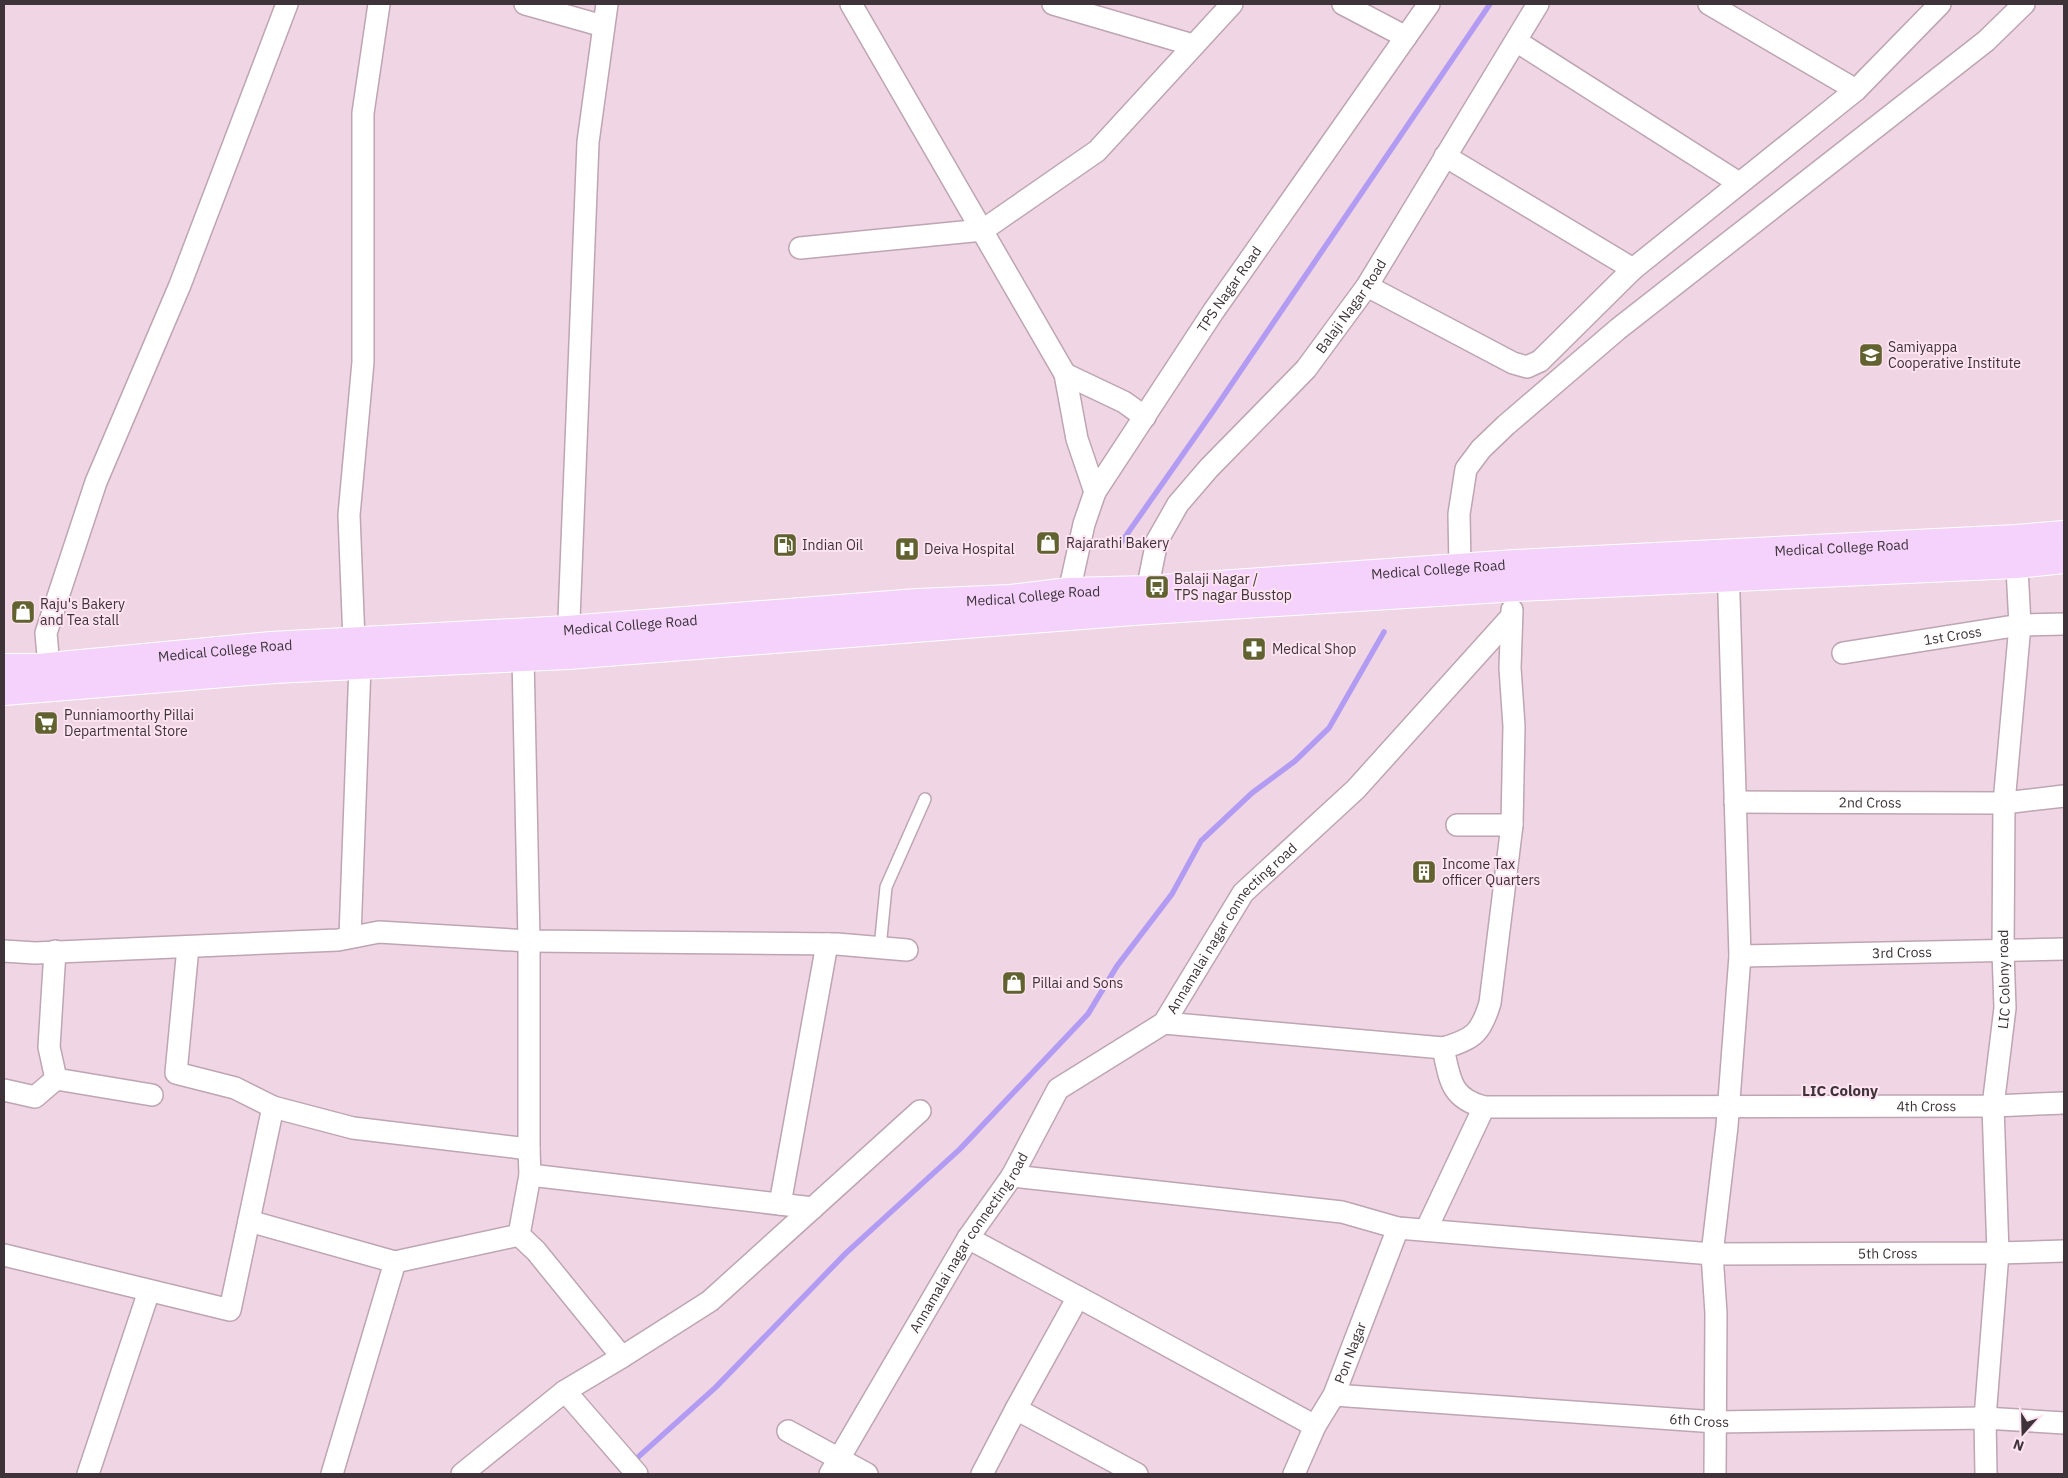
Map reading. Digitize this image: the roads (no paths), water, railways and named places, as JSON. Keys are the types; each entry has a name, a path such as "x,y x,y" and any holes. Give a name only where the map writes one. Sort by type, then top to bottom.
{"main road":[{"name":"Medical College Road","path":"2016,552 2064,535"},
{"name":"Medical College Road","path":"4,691 274,669 357,653 568,642 1081,603 1460,568 1728,565 2016,552 2064,559"},
{"name":"Medical College Road","path":"1138,597 1517,587 1728,565"},
{"name":"Medical College Road","path":"4,668 49,667 271,646 357,653 523,657 568,642"}],"street":[{"path":"49,667 46,634 96,482 180,285 287,4"},
{"path":"350,937 357,653 349,515 362,362 363,114 379,4"},
{"path":"524,4 606,10 588,142 568,642"},
{"path":"851,4 1065,374 1077,439 1095,492"},
{"path":"1053,4 1193,45"},
{"path":"800,248 983,230 1096,151 1232,4"},
{"path":"1343,4 1406,37"},
{"name":"TPS Nagar Road","path":"1081,603 1084,524 1095,492 1213,312 1429,4"},
{"name":"Balaji Nagar Road","path":"1138,597 1157,541 1178,504 1209,468 1306,369 1367,286 1538,4"},
{"path":"1710,4 1856,90"},
{"path":"1367,286 1514,363 1527,367 1540,360 1633,269 1856,90 1940,4"},
{"path":"1460,568 1458,514 1466,469 1481,449 1506,424 1618,329 1986,41 2024,4"},
{"path":"1516,41 1739,183"},
{"path":"1446,156 1633,269"},
{"path":"1065,374 1124,402 1145,416"},
{"name":"LIC Colony road","path":"1986,1474 1985,1418 1998,1253 1993,1106 2005,1008 2002,952 2004,803 2020,625 2016,552"},
{"path":"1715,1474 1716,1313 1712,1254 1729,1106 1740,956 1728,565"},
{"path":"1164,1023 1443,1048 1466,1042 1484,1024 1490,1003 1512,824 1514,726 1510,668 1510,617 1517,587"},
{"name":"Annamalai nagar connecting road","path":"835,1467 968,1238 1012,1176 1058,1089 1164,1023 1243,893 1356,789 1510,617"},
{"name":"1st Cross","path":"1843,653 2020,625 2064,624"},
{"path":"519,1235 530,1175 529,941 523,657"},
{"name":"2nd Cross","path":"1735,802 2004,803 2064,796"},
{"path":"1457,825 1512,824"},
{"path":"4,951 35,953 338,940 379,932 529,941 827,944 907,950"},
{"path":"780,1204 827,944"},
{"path":"188,947 176,1073 235,1088 273,1107 353,1128 529,1149"},
{"name":"3rd Cross","path":"1740,956 2002,952 2064,949"},
{"path":"55,951 49,1047 56,1079"},
{"path":"1426,1230 1484,1107 1470,1103 1452,1086 1443,1048"},
{"path":"4,1090 35,1097 56,1079"},
{"path":"56,1079 152,1095"},
{"name":"4th Cross","path":"1484,1107 1993,1106 2064,1103"},
{"path":"4,1255 230,1310 273,1107"},
{"path":"462,1474 565,1391 710,1301 920,1111"},
{"path":"530,1175 814,1208"},
{"name":"5th Cross","path":"1012,1176 1342,1212 1398,1228 1712,1254 2064,1251"},
{"path":"249,1221 395,1262 519,1235"},
{"name":"Pon Nagar","path":"1294,1474 1315,1426 1334,1395 1398,1228"},
{"path":"519,1235 536,1251 622,1357"},
{"path":"968,1238 1315,1426"},
{"path":"332,1474 395,1262"},
{"path":"88,1474 149,1291"},
{"path":"982,1474 1078,1297"},
{"path":"565,1391 637,1474"},
{"name":"6th Cross","path":"1334,1395 1716,1422 1985,1418 2064,1423"},
{"path":"1016,1409 1137,1474"},
{"path":"788,1431 835,1467 867,1474"}],"lane":[{"path":"880,948 886,887 925,798"}],"waterway":[{"path":"1118,547 1214,410 1490,4"},
{"path":"637,1458 716,1387 846,1253 960,1149 1088,1014 1117,966 1172,894 1201,841 1252,793 1295,761 1329,728 1384,632"}],"place":[{"name":"Samiyappa Cooperative Institute","path":"1871,355"},
{"name":"Rajarathi Bakery","path":"1048,543"},
{"name":"Indian Oil","path":"785,545"},
{"name":"Deiva Hospital","path":"907,549"},
{"name":"Balaji Nagar / TPS nagar Busstop","path":"1157,587"},
{"name":"Raju's Bakery and Tea stall","path":"23,612"},
{"name":"Medical Shop","path":"1254,649"},
{"name":"Punniamoorthy Pillai Departmental Store","path":"46,723"},
{"name":"Income Tax officer Quarters","path":"1424,872"},
{"name":"Pillai and Sons","path":"1014,983"}],"district":[{"name":"LIC Colony","path":"1840,1091"}]}
